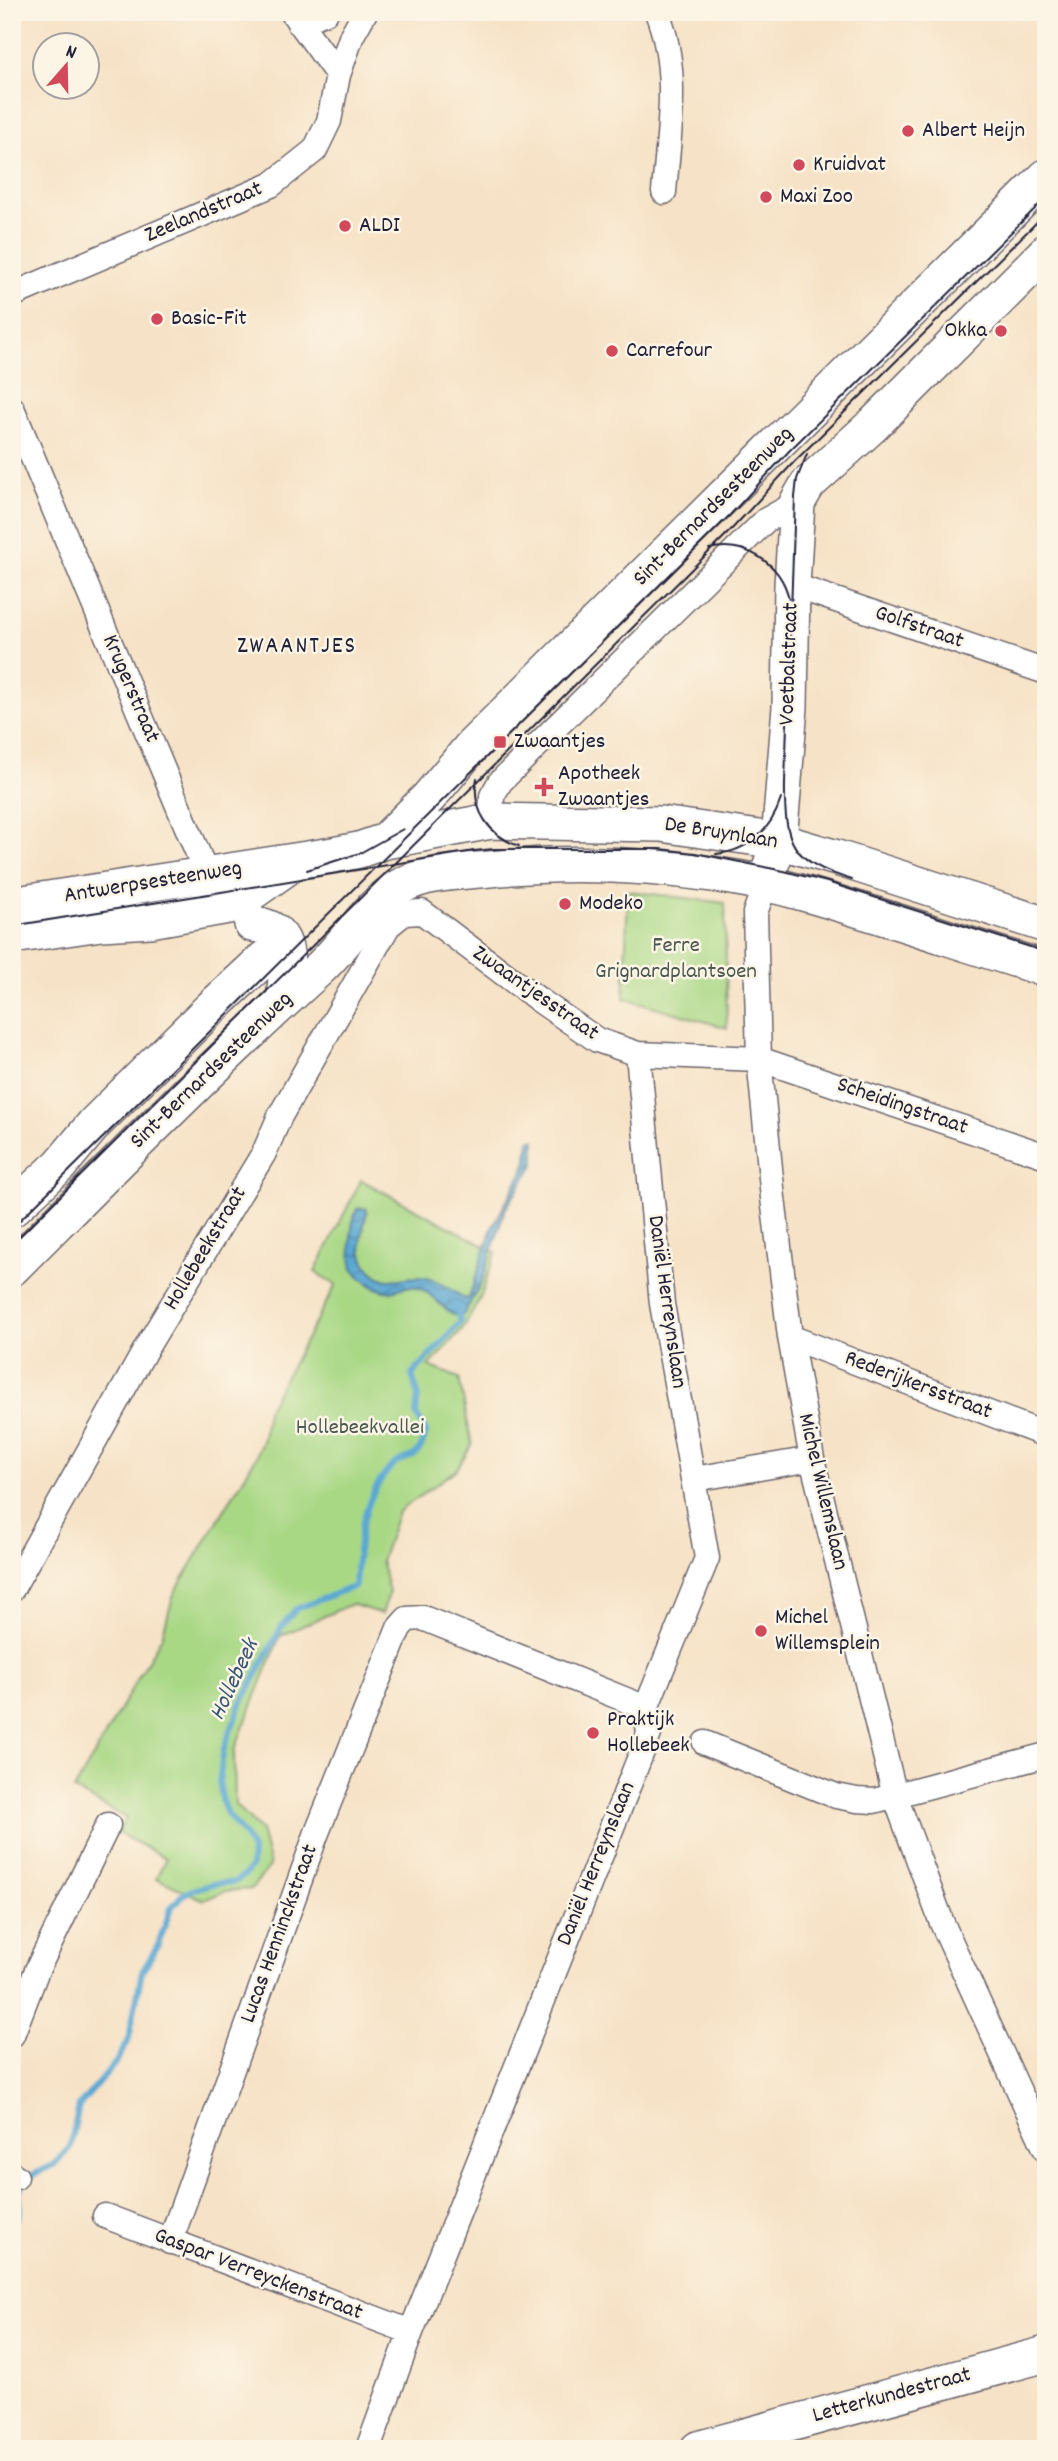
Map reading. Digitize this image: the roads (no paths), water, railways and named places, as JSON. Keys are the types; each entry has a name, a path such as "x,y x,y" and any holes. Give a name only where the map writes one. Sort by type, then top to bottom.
{"street":[{"path":"326,12 296,18 338,75"},
{"name":"Zeelandstraat","path":"12,295 271,185 315,150 329,121 338,75 352,35 365,12"},
{"path":"657,12 663,29 673,89 664,192"},
{"name":"Sint-Bernardsesteenweg","path":"386,841 429,797 472,746 1046,177"},
{"name":"Sint-Bernardsesteenweg","path":"491,821 492,796 499,782 766,520 800,496 1046,252"},
{"name":"Krugerstraat","path":"12,408 207,875 291,964"},
{"name":"Voetbalstraat","path":"765,885 779,841 790,707 792,585 800,496"},
{"name":"Golfstraat","path":"792,585 1046,672"},
{"name":"De Bruynlaan","path":"386,841 491,821 661,824 779,841 1046,925"},
{"name":"Antwerpsesteenweg","path":"12,907 29,902 295,862 359,850 386,841"},
{"name":"Antwerpsesteenweg","path":"12,936 177,915 243,915 295,862"},
{"name":"De Bruynlaan","path":"417,881 446,874 514,867 672,870 802,893 1046,969"},
{"path":"177,915 183,909 194,907 199,902 207,875"},
{"name":"Sint-Bernardsesteenweg","path":"12,1209 60,1165 95,1123 180,1038 403,885 417,881"},
{"name":"Michel Willemslaan","path":"765,885 755,912 759,1059 790,1337 812,1459 895,1796 942,1923 1046,2150"},
{"name":"Zwaantjesstraat","path":"404,913 422,912 597,1040 638,1054 759,1059"},
{"name":"Hollebeekstraat","path":"12,1589 148,1346 264,1153 280,1116 388,926 404,913"},
{"name":"Sint-Bernardsesteenweg","path":"12,1268 279,1006 291,964"},
{"name":"Daniël Herreynslaan","path":"368,2449 411,2332 649,1734 646,1708 707,1558 662,1304 638,1054"},
{"name":"Scheidingstraat","path":"759,1059 1046,1156"},
{"name":"Rederijkersstraat","path":"790,1337 1046,1435"},
{"path":"694,1479 812,1459"},
{"name":"Lucas Henninckstraat","path":"170,2242 316,1835 399,1628 407,1619 423,1618 646,1708"},
{"path":"705,1743 836,1796 874,1801 1046,1755"},
{"path":"12,2035 37,1970 108,1825"},
{"name":"Gaspar Verreyckenstraat","path":"105,2216 411,2332"},
{"name":"Letterkundestraat","path":"698,2449 1046,2354"}],"water":[{"path":"529,1140 535,1140 535,1163 505,1210 482,1281 464,1314 459,1317 453,1315 430,1294 415,1287 391,1291 375,1288 353,1269 353,1223 357,1209 366,1208 362,1252 368,1267 380,1278 432,1279 466,1299 469,1298 492,1228 527,1161"}],"waterway":[{"name":"Hollebeek","path":"12,2220 18,2217 18,2192 23,2184 34,2174 54,2165 70,2147 79,2106 116,2062 128,2042 142,1972 158,1945 171,1908 181,1896 192,1890 212,1884 235,1882 251,1867 252,1850 223,1804 219,1782 224,1748 242,1702 282,1626 296,1609 355,1586 359,1539 372,1495 390,1468 419,1450 426,1432 416,1414 418,1394 412,1375 461,1322 457,1312"}],"tram line":[{"path":"12,1228 730,515 790,450 1046,198"},
{"path":"12,1244 1046,213"},
{"path":"807,454 797,479 795,497 786,821 795,847 804,857 832,873 852,880"},
{"path":"709,549 736,548 759,557 778,575 789,599"},
{"path":"477,778 477,800 484,820 499,836 519,846"},
{"path":"716,854 739,848 757,837 771,820 781,799"},
{"path":"307,870 360,853 403,829"},
{"path":"12,926 474,851 660,849 695,853 827,882 1046,952"}],"place":[{"name":"Albert Heijn","path":"908,131"},
{"name":"Kruidvat","path":"799,165"},
{"name":"Maxi Zoo","path":"766,197"},
{"name":"ALDI","path":"345,226"},
{"name":"Basic-Fit","path":"157,319"},
{"name":"Okka","path":"1001,331"},
{"name":"Carrefour","path":"612,351"},
{"name":"Zwaantjes","path":"500,742"},
{"name":"Apotheek Zwaantjes","path":"544,787"},
{"name":"Modeko","path":"565,904"},
{"name":"Michel Willemsplein","path":"761,1631"},
{"name":"Praktijk Hollebeek","path":"593,1733"}],"district":[{"name":"ZWAANTJES","path":"297,647"}],"park label":[{"name":"Ferre Grignardplantsoen","path":"676,959"},
{"name":"Hollebeekvallei","path":"360,1428"}]}
